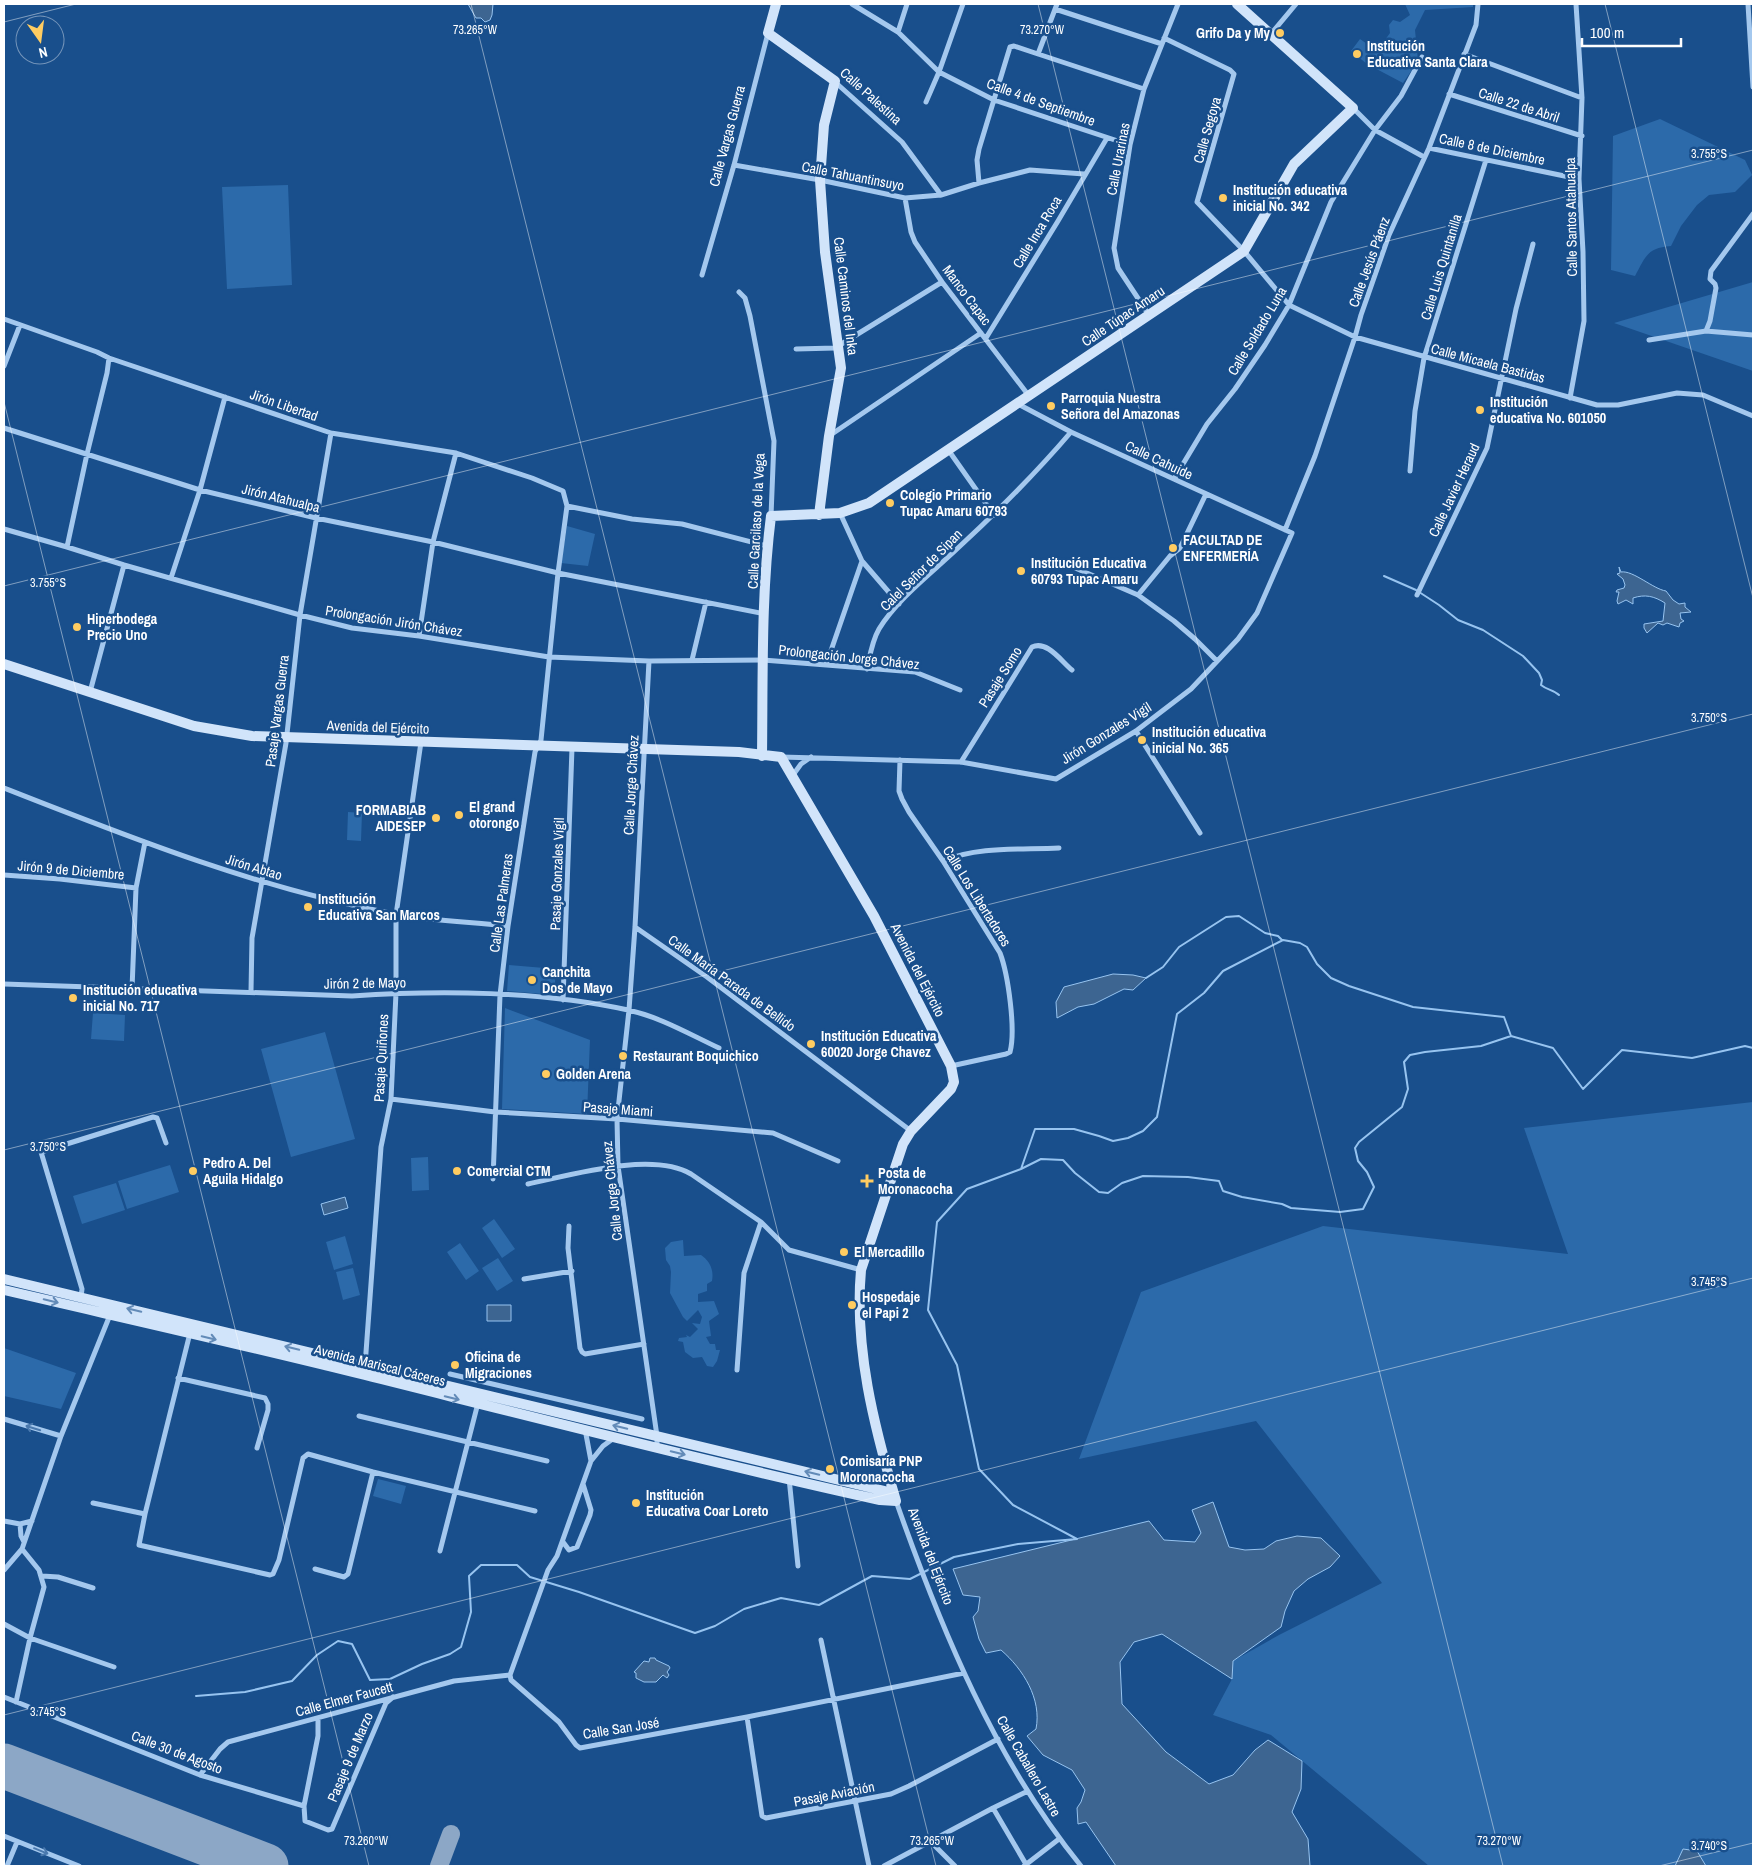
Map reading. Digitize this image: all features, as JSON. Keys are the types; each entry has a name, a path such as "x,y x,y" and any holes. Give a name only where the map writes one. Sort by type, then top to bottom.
{"main road":[{"name":"Calle Vargas Guerra","path":"768,33 776,4"},
{"path":"1237,4 1353,108 1294,164 1244,252"},
{"name":"Calle Palestina","path":"768,33 835,81"},
{"name":"Calle Caminos del Inka","path":"819,514 829,436 841,368 825,252 820,180 824,125 835,81"},
{"name":"Calle Túpac Amaru","path":"771,516 840,513 869,503 1244,252"},
{"name":"Calle Garcilaso de la Vega","path":"762,756 767,546 771,516"},
{"name":"Avenida del Ejército","path":"4,664 72,690 207,736 244,741 286,740 739,758 781,757 874,916 951,1066 953,1074 953,1085 911,1131 902,1144 861,1270 859,1291 864,1372 878,1438 895,1497"},
{"name":"Avenida del Ejército","path":"4,671 72,690 90,692 194,726 286,740"},
{"name":"Avenida Mariscal Cáceres","path":"4,1279 81,1297 111,1310"},
{"name":"Avenida Mariscal Cáceres","path":"4,1290 111,1310 365,1370 480,1393 791,1468 895,1497"},
{"name":"Avenida Mariscal Cáceres","path":"365,1370 477,1404 788,1480 880,1500 895,1497"}],"street":[{"name":"Calle 4 de Septiembre","path":"852,4 898,32 939,72 994,100 1130,145"},
{"path":"898,32 907,4"},
{"path":"926,102 964,4"},
{"name":"Calle Urarinas","path":"1149,315 1118,268 1114,248 1130,145 1144,88 1178,4"},
{"path":"1271,34 1296,4"},
{"name":"Calle Jesús Páenz","path":"1285,530 1315,456 1389,235 1429,148 1476,25 1478,4"},
{"name":"Calle Santos Atahualpa","path":"1570,398 1584,321 1579,179 1582,98 1576,4"},
{"path":"1748,4 1753,87"},
{"path":"1038,54 1056,6 1162,44"},
{"name":"Calle Vargas Guerra","path":"702,275 734,165 768,33"},
{"name":"Calle Segoya","path":"1164,38 1230,70 1234,74 1197,202 1244,252"},
{"path":"979,183 977,160 979,148 1010,47 1014,46 1144,88"},
{"path":"1464,54 1582,98"},
{"name":"Calle Soldado Luna","path":"1174,479 1207,424 1235,389 1289,305 1332,202 1376,130 1401,96 1422,57"},
{"name":"Calle Palestina","path":"835,81 902,142 941,195"},
{"name":"Calle 22 de Abril","path":"1450,94 1582,136"},
{"path":"1353,108 1376,130 1424,157"},
{"name":"Calle Inca Roca","path":"986,338 1107,138"},
{"name":"Calle 8 de Diciembre","path":"1429,148 1579,179"},
{"name":"Calle Luis Quintanilla","path":"1410,471 1415,411 1424,358 1486,160"},
{"name":"Calle Tahuantinsuyo","path":"734,165 820,180 905,198 941,195 1030,170 1084,174"},
{"name":"Manco Capac","path":"905,198 911,232 915,242 942,282 1030,396"},
{"path":"1706,331 1710,321 1716,288 1710,279 1711,270 1753,214"},
{"name":"Calle Javier Heraud","path":"1417,595 1487,448 1516,309 1533,244"},
{"name":"Calle Micaela Bastidas","path":"1244,252 1289,305 1356,338 1597,405 1618,405 1677,394 1703,395 1753,416"},
{"path":"796,350 835,348 942,282"},
{"name":"Calle Garcilaso de la Vega","path":"739,292 744,298 750,316 774,441 771,516"},
{"name":"Jirón Libertad","path":"4,319 109,358 331,433 456,453 532,478 563,491 567,506"},
{"path":"4,366 20,325"},
{"path":"1649,340 1706,331 1753,333"},
{"path":"829,436 981,333"},
{"path":"67,546 86,454 107,373 109,358"},
{"path":"171,578 200,490 225,397"},
{"name":"Calle Cahuide","path":"1018,404 1071,432 1292,534"},
{"name":"Jirón Atahualpa","path":"4,428 200,490 316,518 432,542 558,573 765,614"},
{"name":"Calel Señor de Sipan","path":"867,668 879,629 899,604 994,515 1044,464 1071,432"},
{"name":"Pasaje Vargas Guerra","path":"250,992 252,938 286,740 300,615 331,433"},
{"path":"949,450 994,515"},
{"path":"419,636 432,542 456,453"},
{"path":"1138,595 1170,556 1180,548 1206,494"},
{"path":"567,506 632,519 682,524 767,546"},
{"name":"Calle Las Palmeras","path":"493,1179 500,995 508,926 537,749 567,506"},
{"path":"840,513 862,561 899,604"},
{"name":"Prolongación Jirón Chávez","path":"4,529 67,546 124,565 352,628 419,636 549,657 649,660 763,660"},
{"name":"Jirón Gonzales Vigil","path":"781,757 961,762 1056,779 1136,731 1191,689 1238,639 1257,613 1292,534"},
{"path":"1052,558 1138,595 1195,639 1217,661"},
{"path":"826,665 862,561"},
{"path":"90,692 124,565"},
{"path":"692,660 706,602"},
{"name":"Pasaje Somo","path":"961,762 1032,647 1038,644 1044,646 1072,670"},
{"name":"Calle Jorge Chávez","path":"649,660 635,927 618,1120 618,1166 657,1436 657,1448"},
{"name":"Prolongación Jorge Chávez","path":"763,660 915,672 960,690"},
{"path":"1136,731 1200,833"},
{"name":"Pasaje Quiñones","path":"365,1370 381,1147 391,1099 396,993 396,915 420,745"},
{"name":"Pasaje Gonzales Vigil","path":"563,1000 572,750"},
{"path":"792,777 801,764 812,757"},
{"name":"Calle Los Libertadores","path":"900,760 899,790 908,812 943,861 1000,953 1004,963 1011,1010 1010,1052 951,1066"},
{"name":"Jirón Abtao","path":"4,788 145,842 261,882 396,915 508,926"},
{"path":"132,989 136,888 145,842"},
{"path":"943,861 974,852 1058,848"},
{"name":"Jirón 9 de Diciembre","path":"4,875 60,879 136,888"},
{"name":"Calle María Parada de Bellido","path":"635,927 706,977 911,1131"},
{"name":"Jirón 2 de Mayo","path":"4,984 352,996 396,993 500,995 563,1000 629,1010 667,1023 718,1048"},
{"name":"Pasaje Miami","path":"391,1099 495,1112 773,1133 838,1161"},
{"path":"81,1297 82,1289 41,1152 153,1117 157,1118 166,1143"},
{"path":"528,1184 618,1166 668,1165 682,1169 761,1222 789,1250 861,1270"},
{"path":"737,1370 744,1273 761,1222"},
{"path":"569,1226 568,1248 582,1352 585,1354 644,1344"},
{"path":"524,1279 572,1271"},
{"path":"4,1570 22,1548 61,1436 111,1310"},
{"path":"191,1329 139,1545 270,1576 273,1574 279,1560 305,1455 308,1454 372,1472 536,1511"},
{"path":"450,1374 642,1419"},
{"path":"178,1378 265,1398 268,1410 258,1448"},
{"path":"440,1551 480,1393"},
{"path":"359,1416 547,1460"},
{"path":"4,1419 61,1436"},
{"path":"587,1419 584,1431 591,1461"},
{"path":"510,1675 548,1570 563,1542 591,1461 603,1446 614,1438"},
{"path":"791,1468 788,1480 798,1566"},
{"path":"316,1569 344,1576 348,1574 372,1472"},
{"path":"563,1542 569,1550 577,1547 590,1514 591,1510 583,1484"},
{"name":"Avenida del Ejército","path":"895,1497 940,1620 964,1673"},
{"path":"93,1503 145,1514"},
{"path":"4,1521 20,1524 32,1521"},
{"path":"20,1524 21,1536 24,1542"},
{"path":"16,1702 30,1638 44,1587 42,1576 22,1548"},
{"path":"42,1576 58,1577 93,1588"},
{"path":"4,1624 30,1638 114,1667"},
{"path":"821,1640 868,1866"},
{"name":"Calle San José","path":"510,1675 511,1680 559,1722 580,1748 747,1717 964,1673"},
{"name":"Calle Caballero Lastre","path":"964,1673 998,1739 1028,1791 1059,1839 1081,1866"},
{"name":"Calle Elmer Faucett","path":"200,1775 220,1749 228,1742 454,1681 510,1675"},
{"name":"Calle 30 de Agosto","path":"4,1697 200,1775 304,1806"},
{"name":"Pasaje 9 de Marzo","path":"304,1806 305,1821 328,1830 332,1829 386,1703 393,1697"},
{"name":"Pasaje Aviación","path":"747,1717 762,1816 764,1818 891,1794 998,1739"},
{"path":"304,1806 318,1736 318,1718"},
{"path":"884,1866 1028,1791"},
{"path":"993,1808 1026,1866 1059,1839"},
{"path":"4,1836 79,1866"},
{"path":"930,1841 955,1866"},
{"path":"7,1866 17,1842"}],"shaded area":[{"path":"468,4 493,4 490,20 485,22 481,18 476,18"},
{"path":"1405,4 1473,4 1473,7 1425,10 1415,30 1418,61 1403,83 1367,64 1351,51 1360,39 1377,51 1390,33 1389,25 1393,20 1400,22 1410,15"},
{"path":"1660,119 1745,160 1752,175 1735,192 1709,195 1697,205 1681,226 1671,246 1657,249 1648,254 1635,276 1611,270 1613,136"},
{"path":"288,185 292,285 227,289 222,187"},
{"path":"1753,282 1753,371 1614,323"},
{"path":"567,526 595,534 588,566 561,563"},
{"path":"1619,567 1621,572 1631,574 1666,591 1679,604 1685,603 1685,607 1691,612 1680,613 1681,619 1684,621 1680,623 1679,627 1667,623 1663,625 1658,623 1647,633 1644,624 1663,621 1665,603 1653,597 1645,596 1633,598 1633,604 1626,600 1618,604 1619,592 1616,592 1624,588 1625,585 1623,579 1617,574 1620,573"},
{"path":"348,812 362,813 361,841 347,840"},
{"name":"Canchita Dos de Mayo","path":"509,965 556,969 554,995 507,991"},
{"path":"1113,974 1146,978 1133,990 1124,989 1094,1004 1078,1007 1057,1018 1056,1002 1064,987"},
{"name":"Golden Arena","path":"505,1008 590,1040 587,1114 502,1109"},
{"path":"93,1013 125,1015 124,1041 91,1039"},
{"path":"325,1032 355,1139 291,1157 261,1049"},
{"path":"1753,1102 1753,1866 1429,1866 1271,1735 1213,1715 1232,1679 1233,1661 1279,1635 1382,1583 1256,1421 1079,1459 1141,1292 1323,1226 1568,1254 1524,1128"},
{"path":"428,1157 429,1190 412,1191 411,1158"},
{"path":"170,1165 179,1192 127,1209 118,1181"},
{"path":"116,1183 125,1210 82,1224 73,1196"},
{"path":"345,1197 348,1208 324,1215 321,1204"},
{"path":"494,1219 515,1249 502,1258 482,1228"},
{"path":"345,1236 353,1264 334,1270 326,1242"},
{"path":"683,1240 684,1256 701,1255 709,1263 712,1270 712,1281 707,1284 707,1291 698,1294 698,1302 714,1301 719,1314 709,1321 711,1336 706,1337 710,1344 715,1344 716,1350 720,1350 713,1367 707,1366 702,1357 693,1358 685,1352 683,1342 678,1341 679,1338 687,1337 686,1335 690,1337 698,1329 692,1323 700,1324 702,1317 698,1310 687,1321 670,1293 671,1272 666,1260 665,1248 671,1242"},
{"path":"460,1243 479,1271 466,1280 447,1252"},
{"path":"498,1258 513,1281 497,1291 482,1268"},
{"path":"353,1268 360,1295 343,1300 336,1272"},
{"path":"487,1305 511,1305 511,1321 487,1321"},
{"path":"4,1348 76,1373 61,1409 4,1396"},
{"path":"378,1479 406,1486 401,1504 373,1496"},
{"path":"1213,1502 1229,1547 1245,1550 1264,1549 1276,1541 1297,1536 1321,1538 1340,1556 1330,1567 1308,1579 1294,1591 1285,1611 1281,1627 1233,1661 1232,1679 1162,1634 1134,1642 1120,1662 1122,1704 1166,1752 1209,1784 1233,1775 1255,1750 1268,1740 1302,1761 1301,1789 1292,1812 1308,1839 1310,1866 1116,1866 1086,1822 1078,1824 1077,1808 1085,1790 1072,1770 1043,1755 1027,1736 1036,1729 1037,1718 1036,1707 1029,1685 1017,1666 1001,1650 986,1653 979,1639 973,1617 978,1611 980,1597 963,1595 953,1569 1149,1521 1164,1540 1195,1542 1201,1533 1192,1510"},
{"path":"650,1658 655,1658 669,1666 667,1678 663,1675 656,1682 644,1682 636,1678 636,1673 634,1672 644,1661 649,1662"},
{"path":"1683,1849 1697,1851 1706,1866 1675,1866"}],"waterway":[{"path":"1384,576 1416,590 1458,620 1483,630 1523,656 1539,673 1542,680 1541,685 1559,695"},
{"path":"1146,978 1163,967 1179,947 1226,917 1239,916 1265,933 1278,936 1282,940"},
{"path":"1077,1539 1013,1505 979,1469 957,1365 928,1310 937,1222 967,1189 1021,1169 1035,1129 1074,1129 1113,1141 1128,1138 1143,1131 1157,1117 1177,1014 1204,993 1223,971 1283,940 1300,943 1307,947 1317,964 1331,978 1349,986 1413,1007 1504,1017 1511,1036 1553,1048 1583,1089 1622,1050 1692,1058 1745,1046 1753,1048"},
{"path":"1021,1169 1041,1159 1063,1160 1075,1173 1099,1192 1108,1193 1122,1183 1143,1176 1188,1177 1219,1181 1223,1191 1242,1197 1282,1204 1291,1208 1340,1212 1363,1209 1374,1187 1367,1172 1358,1161 1355,1148 1359,1142 1402,1107 1408,1089 1404,1062 1410,1055 1481,1046 1511,1036"},
{"path":"196,1696 245,1692 292,1681 317,1655 338,1641 352,1644 370,1680 390,1679 422,1664 450,1654 461,1647 471,1612 469,1576 481,1565 517,1565 530,1577 579,1592 695,1633 715,1626 744,1609 781,1598 819,1605 872,1576 910,1579 954,1557 1018,1544 1077,1539"}],"taxiway":[{"path":"439,1866 451,1834"}],"runway":[{"path":"4,1766 266,1866"}],"place":[{"name":"Grifo Da y My","path":"1280,33"},
{"name":"Institución Educativa Santa Clara","path":"1357,54"},
{"name":"Institución educativa inicial No. 342","path":"1223,198"},
{"name":"Parroquia Nuestra Señora del Amazonas","path":"1051,406"},
{"name":"Institución educativa No. 601050","path":"1480,410"},
{"name":"Colegio Primario Tupac Amaru 60793","path":"890,503"},
{"name":"FACULTAD DE ENFERMERÍA","path":"1173,548"},
{"name":"Institución Educativa 60793 Tupac Amaru","path":"1021,571"},
{"name":"Hiperbodega Precio Uno","path":"77,627"},
{"name":"Institución educativa inicial No. 365","path":"1142,740"},
{"name":"El grand otorongo","path":"459,815"},
{"name":"FORMABIAB AIDESEP","path":"436,818"},
{"name":"Institución Educativa San Marcos","path":"308,907"},
{"name":"Canchita Dos de Mayo","path":"532,980"},
{"name":"Institución educativa inicial No. 717","path":"73,998"},
{"name":"Institución Educativa 60020 Jorge Chavez","path":"811,1044"},
{"name":"Restaurant Boquichico","path":"623,1056"},
{"name":"Golden Arena","path":"546,1074"},
{"name":"Pedro A. Del Aguila Hidalgo","path":"193,1171"},
{"name":"Comercial CTM","path":"457,1171"},
{"name":"Posta de Moronacocha","path":"867,1181"},
{"name":"El Mercadillo","path":"844,1252"},
{"name":"Hospedaje el Papi 2","path":"852,1305"},
{"name":"Oficina de Migraciones","path":"455,1365"},
{"name":"Comisaría PNP Moronacocha","path":"830,1469"},
{"name":"Institución Educativa Coar Loreto","path":"636,1503"}]}
